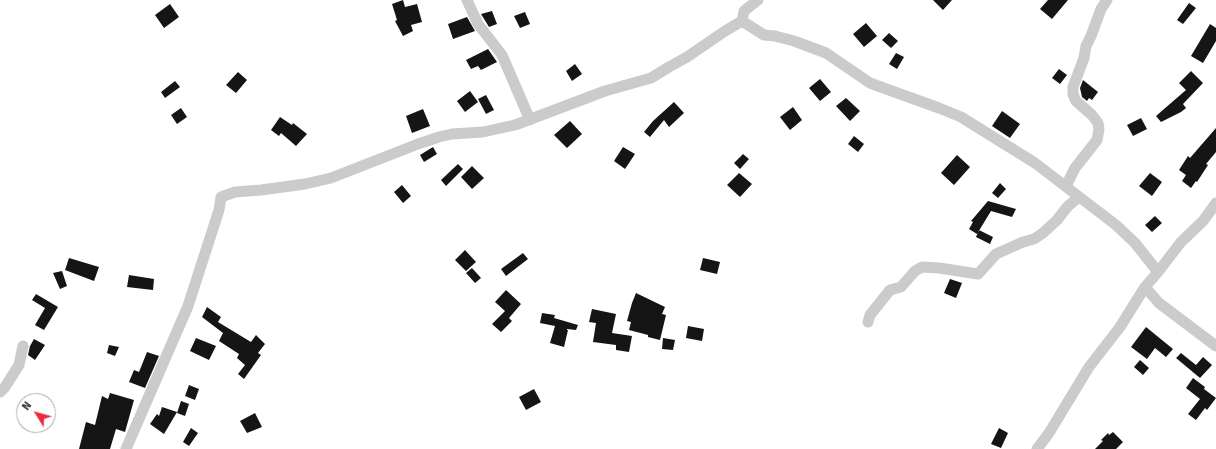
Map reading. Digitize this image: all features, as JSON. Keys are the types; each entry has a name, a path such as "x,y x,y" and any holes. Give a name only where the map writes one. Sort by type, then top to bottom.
{"street":[{"path":"467,0 478,24 502,55 530,120"},
{"path":"742,22 744,11 758,0"},
{"path":"1066,186 1075,168 1097,140 1099,129 1098,123 1092,115 1076,101 1073,94 1073,87 1100,9 1107,0"},
{"path":"126,449 188,306 219,210 221,197 235,192 305,184 331,178 438,137 452,134 483,132 530,120 605,91 651,78 688,57 737,23 742,22 764,35 794,41 826,53 878,86 939,108 961,118 1035,163 1116,225 1135,243 1158,272"},
{"path":"868,322 870,315 890,290 901,287 915,271 922,267 978,274 996,254 1023,242 1034,239 1043,233 1057,220 1068,206 1079,197"},
{"path":"1038,449 1089,367 1120,327 1145,287 1181,242 1203,221 1216,202"},
{"path":"1145,287 1160,303 1216,346"},
{"path":"0,392 5,387 19,364 22,346"}],"building":[{"path":"403,0 405,7 417,4 422,22 411,25 413,31 403,36 395,21 397,20 392,4"},
{"path":"933,0 952,0 943,10"},
{"path":"1048,0 1068,0 1052,19 1040,9"},
{"path":"1189,3 1196,8 1183,24 1177,20"},
{"path":"170,4 179,17 164,28 155,15"},
{"path":"492,11 497,24 489,27 481,14"},
{"path":"525,12 530,24 520,28 514,16"},
{"path":"467,17 475,31 453,39 448,24"},
{"path":"866,23 877,36 864,47 853,34"},
{"path":"1210,24 1216,28 1216,41 1203,63 1191,56"},
{"path":"889,33 898,41 891,48 882,40"},
{"path":"488,49 497,62 481,70 478,66 471,69 466,60"},
{"path":"896,53 904,57 897,69 889,64"},
{"path":"575,64 582,74 572,81 566,71"},
{"path":"1059,69 1067,75 1060,84 1052,78"},
{"path":"1191,71 1203,83 1183,104 1186,108 1161,122 1156,116 1186,90 1179,83"},
{"path":"238,72 247,80 236,93 226,85"},
{"path":"820,79 831,92 820,101 809,88"},
{"path":"1083,80 1098,92 1092,100 1089,98 1087,101 1082,97 1080,88"},
{"path":"175,81 180,87 165,98 161,92"},
{"path":"470,91 478,102 465,112 457,101"},
{"path":"486,95 494,110 486,114 478,99"},
{"path":"846,98 860,111 850,121 836,106"},
{"path":"674,102 684,113 669,127 664,120 650,137 644,132 653,121"},
{"path":"793,107 802,120 790,130 780,117"},
{"path":"181,108 187,117 177,124 171,115"},
{"path":"423,109 430,126 412,133 406,116"},
{"path":"1002,111 1020,124 1010,138 992,126"},
{"path":"280,117 292,125 293,123 307,134 296,146 281,133 279,136 271,130"},
{"path":"1141,118 1147,129 1133,136 1127,125"},
{"path":"570,121 582,134 567,148 554,135"},
{"path":"1216,128 1216,152 1206,164 1208,165 1197,182 1196,181 1191,188 1182,181 1186,175 1179,170 1188,156 1190,158"},
{"path":"854,136 864,144 858,152 848,144"},
{"path":"433,147 437,154 424,162 420,155"},
{"path":"623,147 635,154 625,169 614,161"},
{"path":"743,154 749,159 740,169 734,163"},
{"path":"957,155 970,167 954,185 941,173"},
{"path":"458,164 463,169 446,186 441,180"},
{"path":"472,166 484,178 472,189 461,177"},
{"path":"739,173 752,184 740,197 727,185"},
{"path":"1150,173 1162,182 1152,196 1139,186"},
{"path":"1000,183 1006,189 998,198 992,193"},
{"path":"402,185 411,196 403,203 394,192"},
{"path":"988,201 1016,209 1012,217 991,211 977,234 969,229 973,222 971,221"},
{"path":"1155,216 1162,223 1152,232 1145,225"},
{"path":"979,230 993,237 990,244 976,237"},
{"path":"465,250 476,262 466,271 455,260"},
{"path":"523,253 528,259 506,276 501,269"},
{"path":"69,258 99,267 94,281 65,270"},
{"path":"703,258 720,262 717,274 700,270"},
{"path":"472,268 481,278 475,283 466,273"},
{"path":"62,271 67,286 60,289 53,273"},
{"path":"129,275 154,279 153,290 127,287"},
{"path":"950,279 962,283 956,298 944,293"},
{"path":"506,290 521,304 509,318 512,321 501,332 492,324 505,311 495,302"},
{"path":"636,293 665,307 662,314 666,315 660,340 629,330 631,322 627,321"},
{"path":"36,294 58,307 44,330 35,325 45,308 32,300"},
{"path":"207,307 221,317 218,322 251,342 256,335 265,344 258,353 261,355 244,379 238,374 245,365 237,358 239,354 219,341 223,333 202,317"},
{"path":"592,309 616,314 612,333 632,336 629,352 616,350 616,345 593,342 596,323 589,322"},
{"path":"542,313 555,315 554,318 578,325 576,330 567,329 564,347 550,343 555,326 540,323"},
{"path":"688,326 704,329 702,341 686,338"},
{"path":"1146,327 1173,349 1166,357 1155,348 1147,359 1131,347"},
{"path":"196,338 216,346 209,360 190,351"},
{"path":"663,338 675,340 673,350 662,349"},
{"path":"34,339 45,345 35,360 28,355 30,346"},
{"path":"109,345 119,347 115,356 107,353"},
{"path":"147,352 159,356 145,388 129,382 134,370 139,372"},
{"path":"1181,353 1196,365 1203,357 1212,365 1200,378 1176,358"},
{"path":"1140,360 1149,368 1143,375 1134,367"},
{"path":"1193,378 1216,398 1207,410 1205,408 1196,420 1188,414 1200,399 1186,388"},
{"path":"189,385 199,389 195,400 185,396"},
{"path":"534,389 541,402 526,410 519,397"},
{"path":"110,393 134,400 125,432 116,429 110,449 79,449 86,422 95,425 102,396 108,399"},
{"path":"181,401 189,404 185,416 177,413"},
{"path":"162,407 177,412 164,434 150,424 157,414 159,416"},
{"path":"255,413 262,427 247,433 240,421"},
{"path":"191,428 198,433 189,446 183,442"},
{"path":"999,428 1008,433 1001,448 991,444"},
{"path":"1113,432 1123,442 1116,449 1095,449 1108,433 1109,435"}]}
